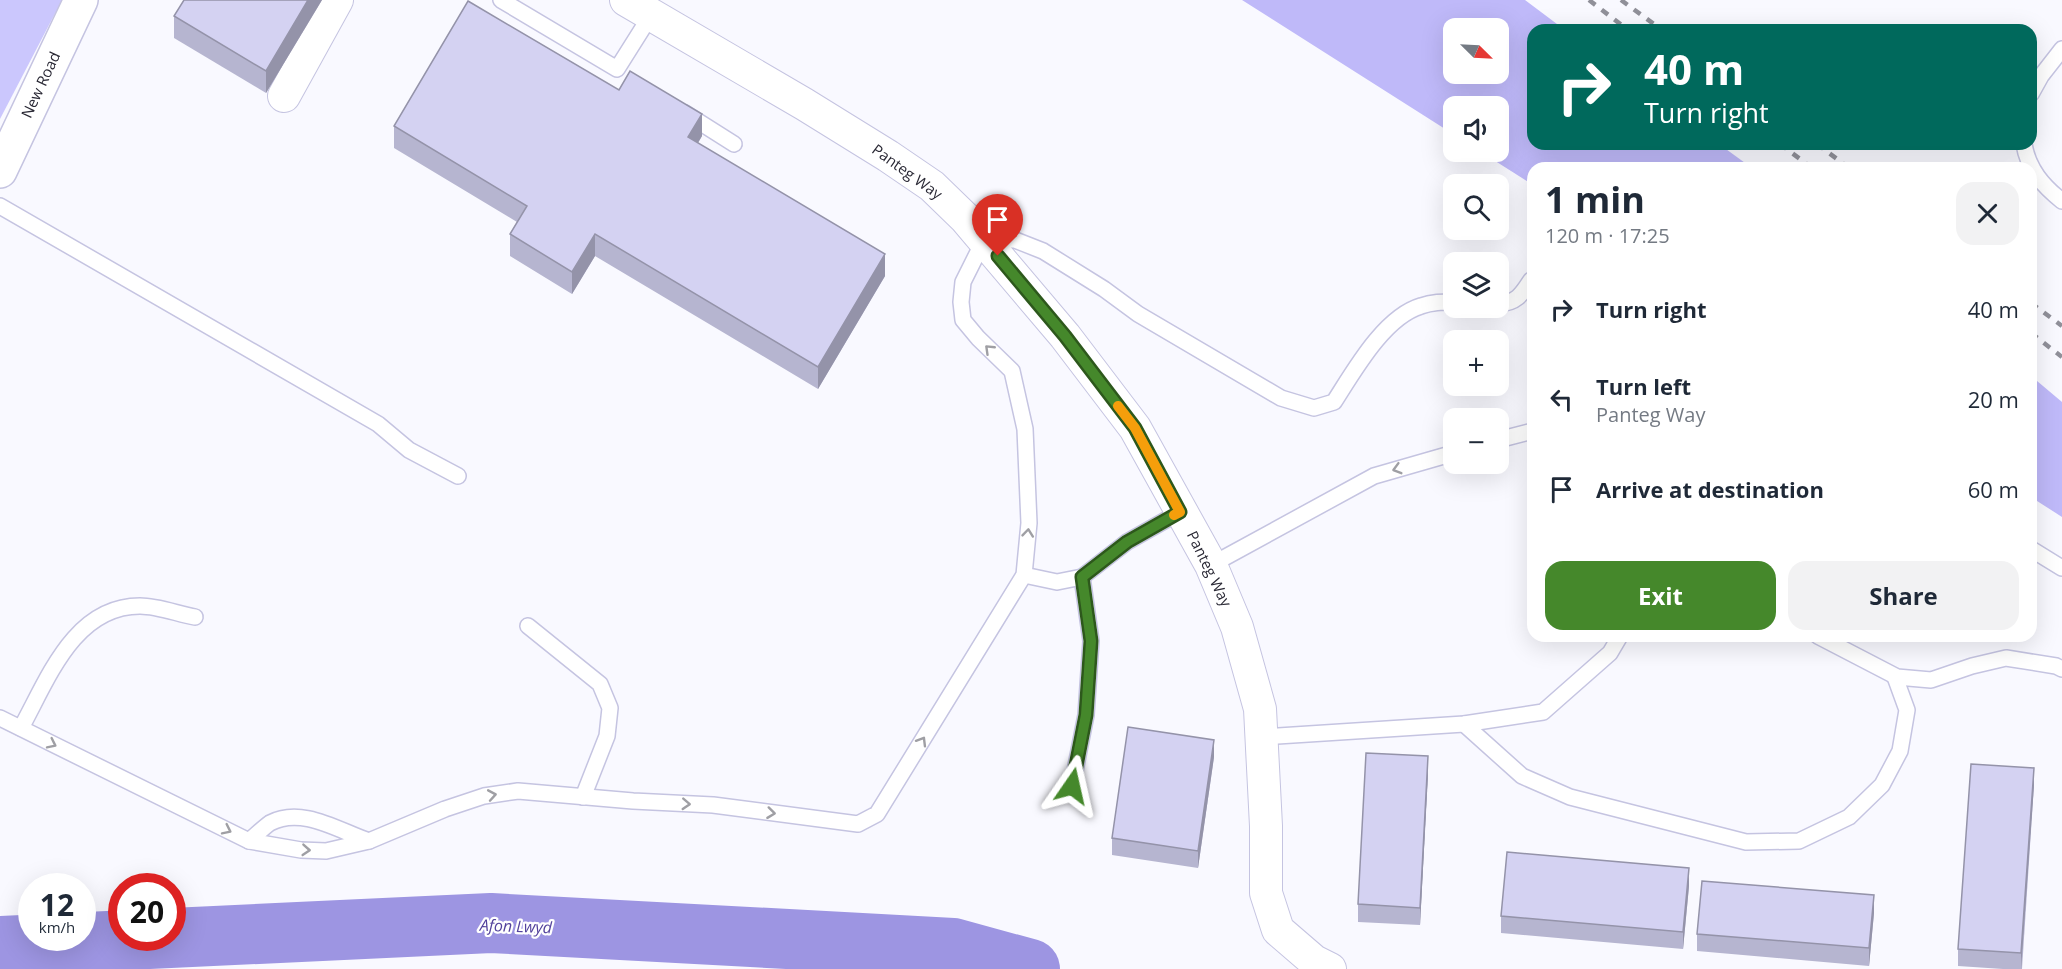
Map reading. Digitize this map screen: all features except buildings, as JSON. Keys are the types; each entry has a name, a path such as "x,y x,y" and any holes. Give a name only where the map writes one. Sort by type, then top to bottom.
{"street":[{"name":"New Road","path":"0,171 81,0"},
{"path":"284,96 337,0"},
{"name":"Panteg Way","path":"638,8 804,104 932,186 965,218 1065,336 1135,428 1210,565 1237,627 1260,708 1263,737 1266,893 1278,930 1314,961 1329,969"}],"lane":[{"path":"501,0 621,72 638,8"},
{"path":"2037,83 2062,49"},
{"path":"675,107 734,144"},
{"path":"2037,177 2062,201"},
{"path":"0,206 378,424 409,450 458,476"},
{"path":"0,718 249,841 301,850 326,851 369,841 445,809 484,796 518,791 713,806 858,824 877,814 1024,575 1029,523 1025,429 1012,371 963,320 961,302 963,282 984,240 1015,240 1043,251 1104,289 1138,314 1214,360 1281,398 1314,408 1334,402 1354,370 1392,323 1419,306 1443,302"},
{"path":"1509,303 1519,297 1527,287"},
{"path":"1509,437 1527,432"},
{"path":"1210,565 1374,476 1443,456"},
{"path":"1024,575 1057,582 1082,577 1127,542 1180,512"},
{"path":"2037,553 2062,568"},
{"path":"1072,786 1086,715 1091,641 1082,577"},
{"path":"21,728 62,652 90,621 118,608 142,606 195,617"},
{"path":"528,626 600,684 610,708 607,736 583,797"},
{"path":"1263,737 1464,724 1543,712 1610,653 1616,642"},
{"path":"1829,642 1895,677 1931,680 1972,666 2006,658 2062,669"},
{"path":"1464,724 1522,776 1570,797 1746,842 1799,842 1849,817 1882,785 1900,751 1907,710 1895,677"},
{"path":"249,841 270,824 284,819 308,819 369,841"}],"shaded area":[{"path":"0,0 62,0 0,119"},
{"path":"1242,0 1525,0 1557,24 1527,24 1527,150 1727,150 1744,162 1527,162 1527,181 1497,162 1509,162 1509,96 1443,96 1443,128"},
{"path":"2037,381 2062,402 2062,517 2037,501"}],"waterway":[{"name":"Afon Lwyd","path":"0,946 491,923 953,948 1030,969"}],"railway":[{"path":"1589,0 1620,24"},
{"path":"1621,0 1654,24"},
{"path":"1788,150 1804,162"},
{"path":"1825,150 1841,162"},
{"path":"2037,307 2062,326"},
{"path":"2037,338 2062,357"}],"slow traffic":[{"path":"1118,406 1135,428 1180,512 1174,515"}],"route":[{"path":"998,256 1065,336 1135,428 1180,512 1127,542 1082,577 1091,641 1086,715 1072,786"}]}
